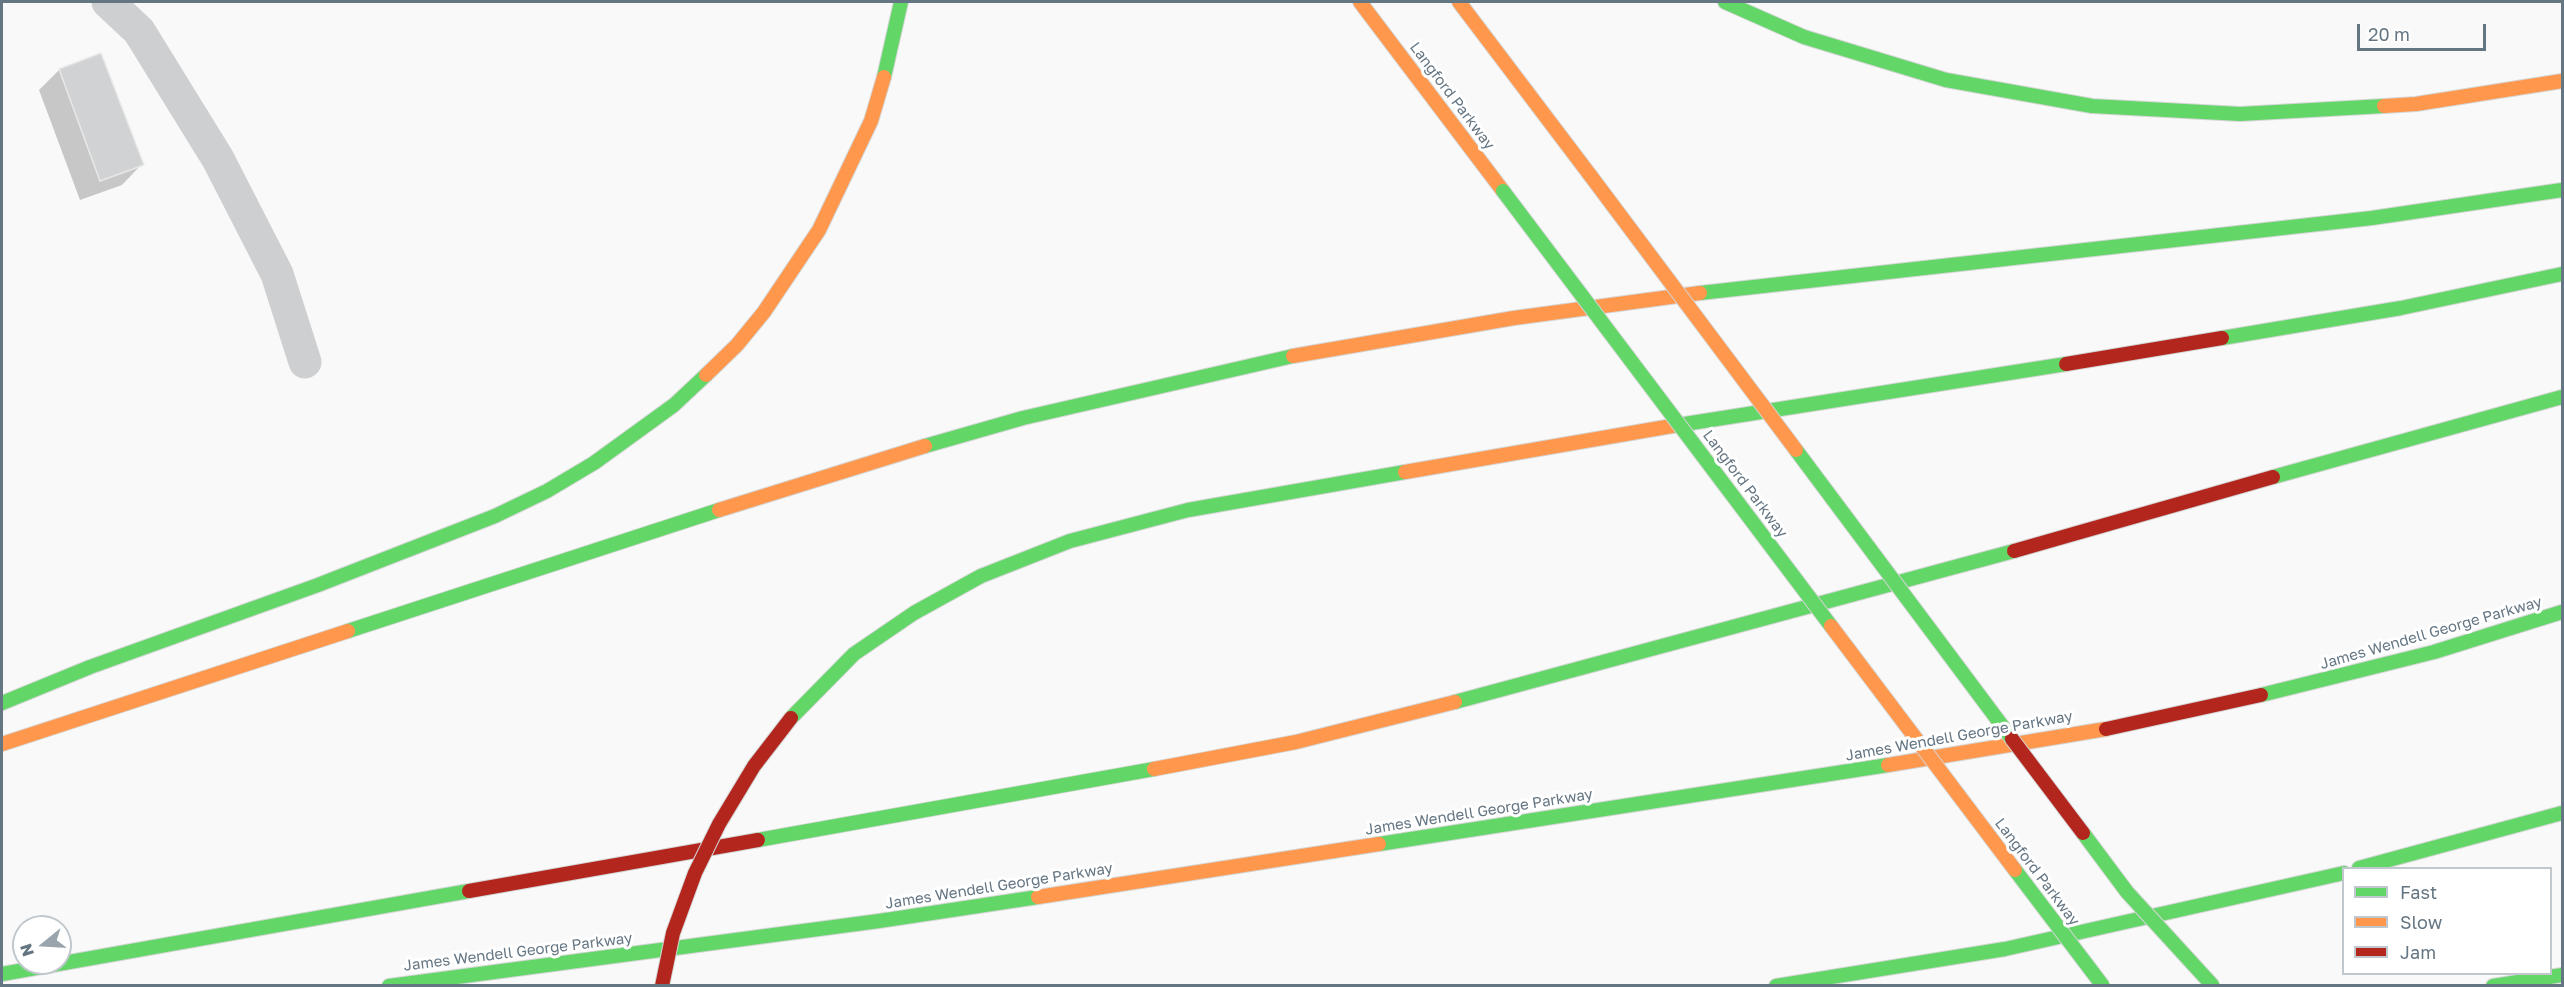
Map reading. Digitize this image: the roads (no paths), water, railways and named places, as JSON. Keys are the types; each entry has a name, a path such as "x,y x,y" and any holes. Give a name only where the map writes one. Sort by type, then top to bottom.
{"highway":[{"path":"2,703 90,667 318,585 495,516 547,491 594,463 656,419 737,345 770,304 819,230 847,176 871,121 888,65 901,2"},
{"name":"Langford Parkway","path":"1360,2 2103,986"},
{"path":"1459,2 2127,892 2186,976"},
{"path":"1725,2 1804,37 1946,80 2092,106 2240,114 2416,104 2562,81"},
{"path":"2,744 848,468 1023,418 1301,354 1514,318 1763,285 2372,218 2562,190"},
{"path":"662,986 673,933 695,873 714,834 754,766 791,718 854,654 914,613 981,576 1070,541 1178,513 1612,435 1830,403 2402,308 2562,274"},
{"path":"2,974 1035,791 1296,742 1556,676 1954,568 2409,438 2562,397"},
{"name":"James Wendell George Parkway","path":"389,986 879,921 1794,781 2098,730 2299,687 2434,652 2562,612"},
{"path":"2364,867 2562,813"},
{"path":"1776,986 2005,949 2342,873"},
{"path":"2127,892 2212,986"},
{"path":"2475,986 2507,975"},
{"path":"2493,986 2562,975"}],"street":[{"path":"108,2 139,31 218,159 278,274 305,362"}]}
